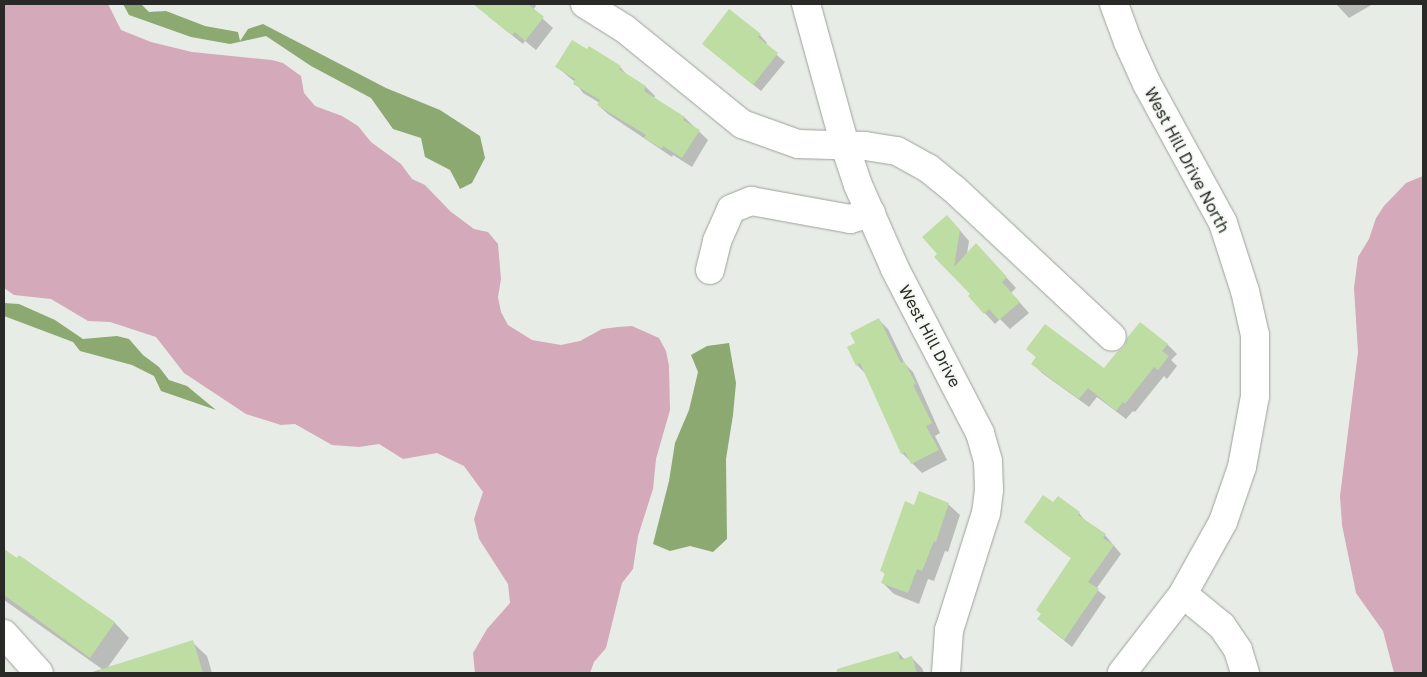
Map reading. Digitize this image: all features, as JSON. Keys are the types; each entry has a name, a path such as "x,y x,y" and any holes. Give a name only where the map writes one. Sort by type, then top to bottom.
{"street":[{"path":"585,4 625,28 742,124 798,144 865,146 897,151 928,168 954,189 1112,337"},
{"name":"West Hill Drive","path":"806,4 845,146 871,213 895,269 980,433 988,461 989,490 986,513 949,630 946,673"},
{"name":"West Hill Drive North","path":"1114,4 1128,42 1147,84 1224,223 1245,291 1256,335 1255,396 1242,467 1223,522 1183,594 1122,673"},
{"path":"710,270 717,241 731,209 751,201 850,219 871,213"},
{"path":"1183,594 1222,626 1238,650 1245,673"},
{"path":"4,634 39,673"}],"shaded area":[{"path":"4,4 108,4 121,30 151,42 192,52 272,60 283,63 301,76 304,93 315,106 342,116 358,126 371,142 401,164 412,179 425,185 450,211 474,229 488,232 498,244 501,279 498,297 501,312 508,325 532,340 561,345 580,341 602,329 632,326 659,338 666,351 669,366 670,410 656,459 653,489 638,536 633,569 622,583 606,648 594,662 590,673 475,673 473,653 487,629 510,603 508,584 479,539 474,519 483,492 464,466 437,453 403,459 379,444 359,447 332,445 295,424 281,425 246,414 184,373 156,337 110,322 88,321 51,299 14,295 4,288"},
{"path":"123,4 141,4 149,12 166,11 205,26 238,32 240,41 248,29 263,24 386,88 440,110 480,136 485,158 472,183 460,189 450,170 425,157 421,138 393,129 371,98 311,66 266,36 230,44 191,37 129,15"},
{"path":"1423,176 1423,673 1394,673 1383,631 1356,593 1342,525 1340,496 1358,352 1354,288 1358,257 1369,239 1376,218 1384,206 1406,183"},
{"path":"4,303 19,304 55,320 83,339 117,336 129,339 143,355 159,367 169,380 187,386 216,410 161,391 154,376 132,365 80,351 73,342 4,316"},
{"path":"729,343 736,383 726,459 727,539 713,552 690,546 670,551 653,544 669,481 675,443 689,410 698,372 691,355 707,346"}],"building":[{"path":"473,4 528,4 544,17 525,41 515,32 512,35"},
{"path":"729,9 761,34 758,37 778,53 753,85 702,44"},
{"path":"572,40 587,49 589,46 621,66 619,69 646,86 644,91 685,117 683,120 700,130 682,158 663,146 662,149 644,138 646,135 597,105 600,100 573,84 575,79 555,67"},
{"path":"947,215 960,230 954,267 976,243 1007,277 1002,282 1020,302 999,320 989,309 984,314 968,296 970,294 934,257 937,254 922,237"},
{"path":"879,318 901,363 904,361 916,384 913,385 932,423 926,426 939,450 911,464 905,452 901,454 860,363 856,366 847,347 855,343 850,333"},
{"path":"1140,322 1168,344 1162,351 1169,356 1158,370 1154,367 1125,404 1123,402 1116,411 1088,388 1079,399 1031,364 1036,357 1026,349 1045,324 1104,368 1117,352 1124,347 1127,338"},
{"path":"919,491 949,503 936,542 934,541 922,571 917,569 908,593 881,583 885,573 880,571 905,501 914,505"},
{"path":"1043,495 1053,502 1058,496 1080,512 1078,515 1106,534 1103,538 1114,545 1088,582 1099,589 1064,640 1037,619 1041,614 1036,610 1071,558 1024,522"},
{"path":"4,549 17,558 19,555 115,622 90,658 4,595"},
{"path":"193,640 203,673 100,673 99,670"},
{"path":"898,651 900,660 912,656 917,673 837,673 837,669"}]}
